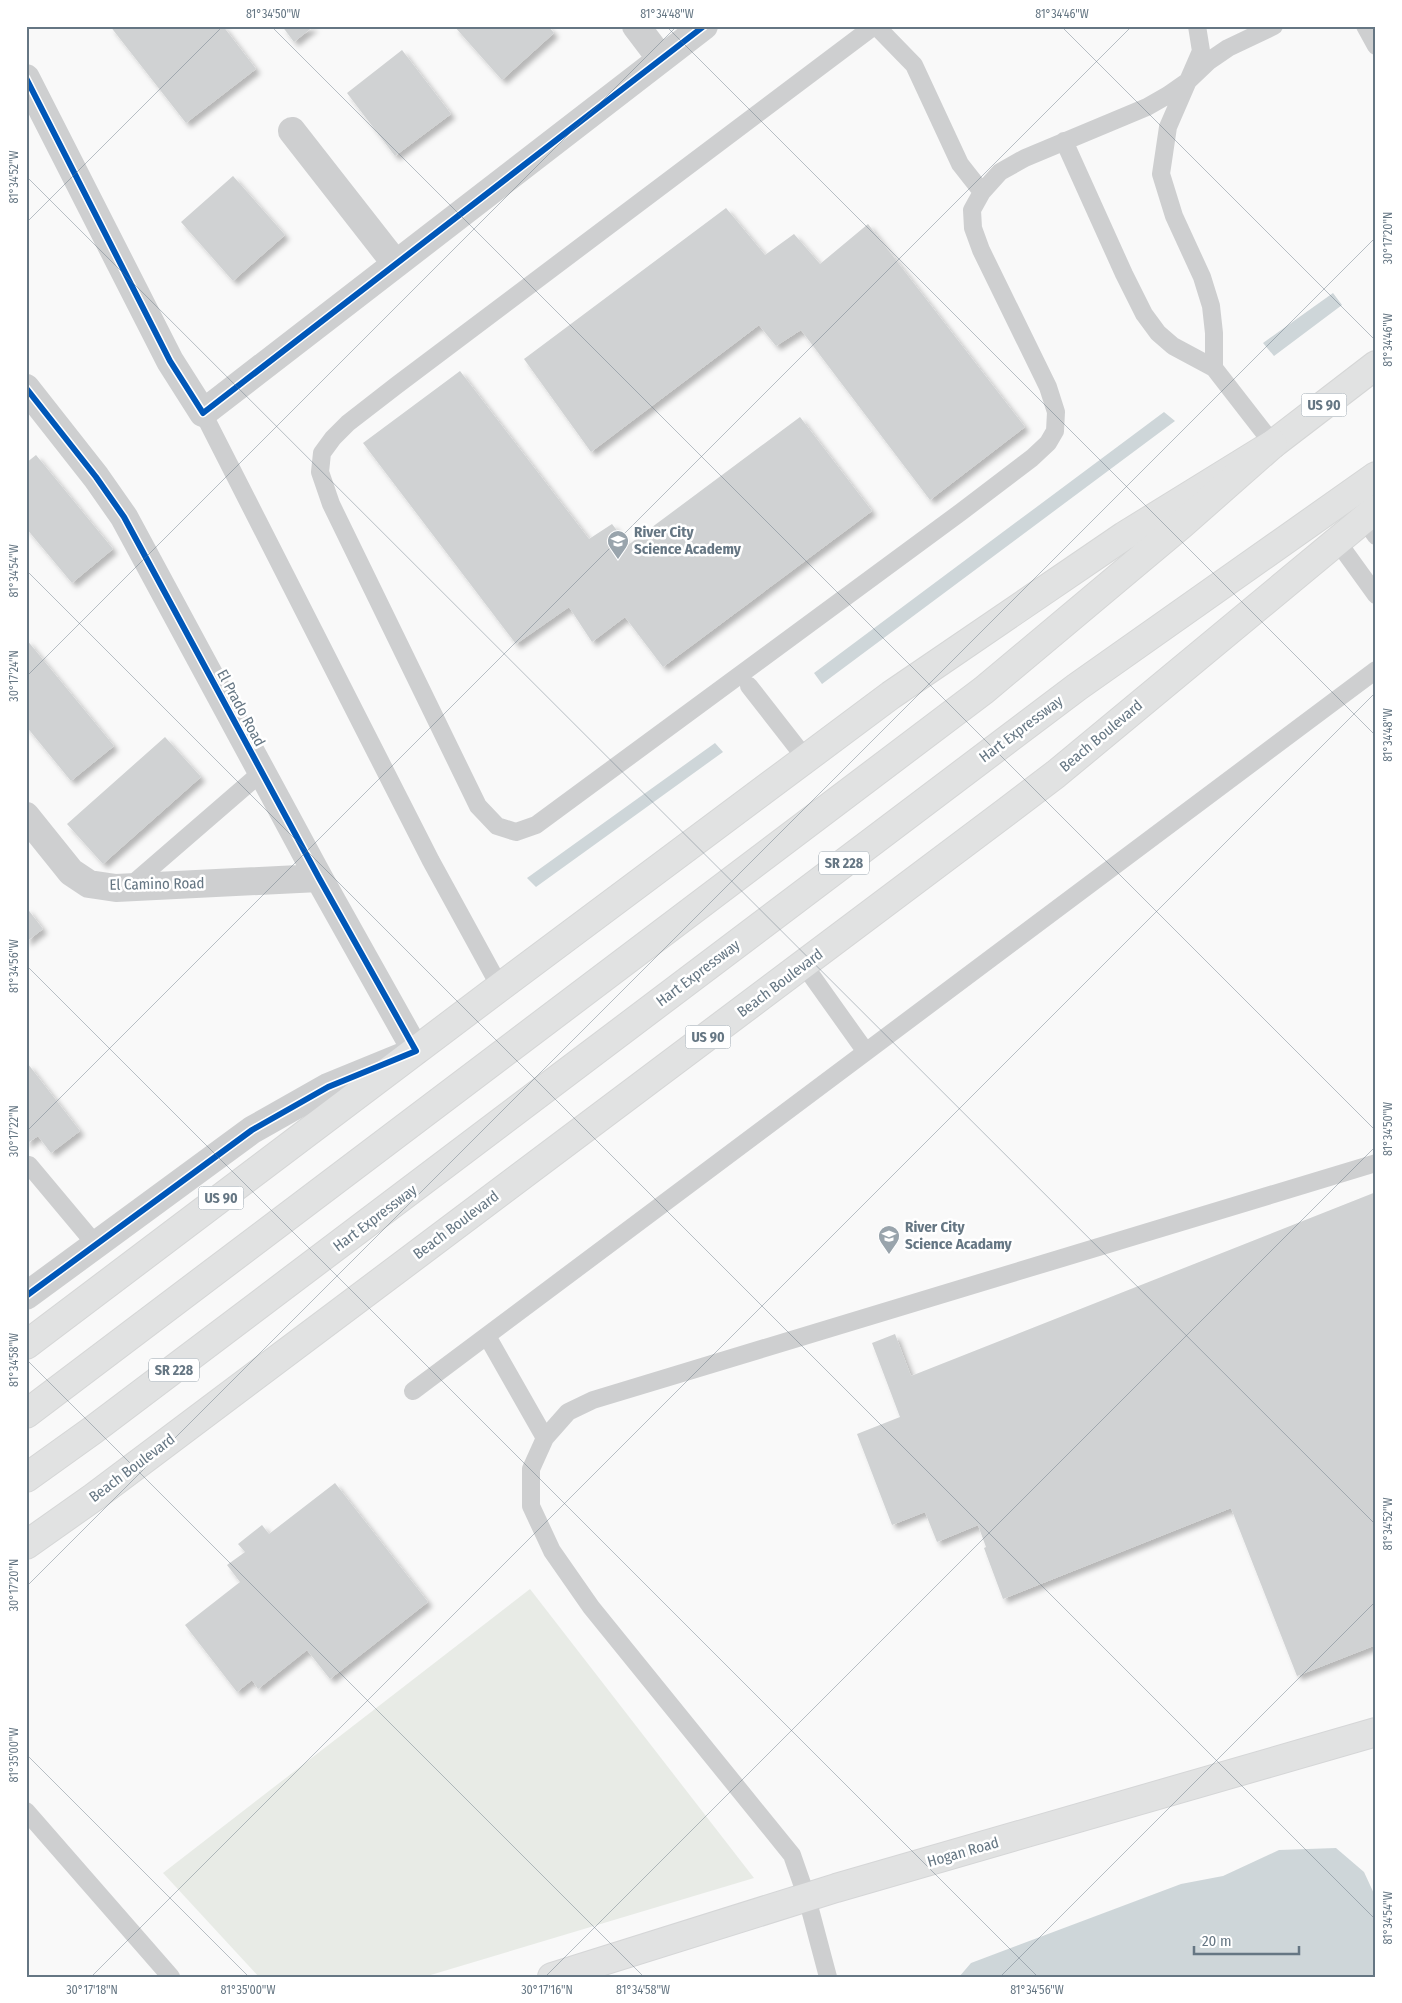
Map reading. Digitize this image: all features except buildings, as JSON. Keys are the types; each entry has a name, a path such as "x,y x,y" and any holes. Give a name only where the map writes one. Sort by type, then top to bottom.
{"main road":[{"name":"US 90","path":"26,1345 891,695 1178,501 1273,444 1376,366"},
{"path":"26,1414 976,697 1181,525 1273,444"},
{"name":"Hart Expressway","path":"26,1478 320,1260 1077,687 1376,476"},
{"name":"Beach Boulevard","path":"26,1546 804,965 1056,774 1337,541 1372,521"},
{"name":"Hogan Road","path":"552,1977 807,1898 1376,1732"}],"street":[{"path":"636,26 661,58"},
{"path":"26,78 170,361 203,413 704,26"},
{"path":"292,131 396,264"},
{"name":"El Prado Road","path":"26,388 96,477 124,517 319,878 416,1051"},
{"name":"El Camino Road","path":"26,816 71,872 89,884 116,888 319,878"},
{"path":"26,1296 230,1144 260,1125 337,1083 416,1051"}],"lane":[{"path":"982,192 960,164 914,65 875,26 397,385 348,423 333,438 322,453 320,472 331,504 478,806 497,826 516,832 536,825 744,680 1024,464 1048,443 1055,430 1056,412 1048,387 981,250 973,228 972,210 982,192 1000,172 1025,158 1147,107 1188,81 1228,48 1274,26"},
{"path":"1197,26 1201,51 1168,128 1161,174 1174,216 1202,277 1211,306 1214,368"},
{"path":"1366,26 1376,46"},
{"path":"1064,141 1144,314 1158,333 1173,346 1214,368 1273,444"},
{"path":"203,413 427,852 500,987"},
{"path":"1337,541 1376,595"},
{"path":"413,1391 1376,670"},
{"path":"744,680 806,758"},
{"path":"129,887 262,772"},
{"path":"804,965 866,1052"},
{"path":"828,1977 807,1898 792,1855 592,1607 552,1551 531,1506 531,1470 545,1438 568,1412 593,1400 1376,1163"},
{"path":"29,1165 96,1245"},
{"path":"488,1336 545,1438"},
{"path":"26,1811 171,1977"}],"shaded area":[{"path":"1333,293 1342,305 1274,356 1263,343"},
{"path":"1164,412 1175,421 822,684 814,673"},
{"path":"715,743 723,752 536,887 527,878"},
{"path":"530,1589 754,1878 424,1977 259,1977 163,1873"},
{"path":"1336,1848 1364,1872 1376,1898 1376,1977 959,1977 971,1963 1181,1884 1223,1876 1279,1850"}],"cycle path":[{"path":"26,78 170,361 203,413 704,26"},
{"path":"26,388 96,477 124,517 319,878 416,1051 328,1087 252,1130 26,1296"}],"place":[{"name":"River City Science Academy","path":"618,560"},
{"name":"River City Science Acadamy","path":"889,1255"}]}
